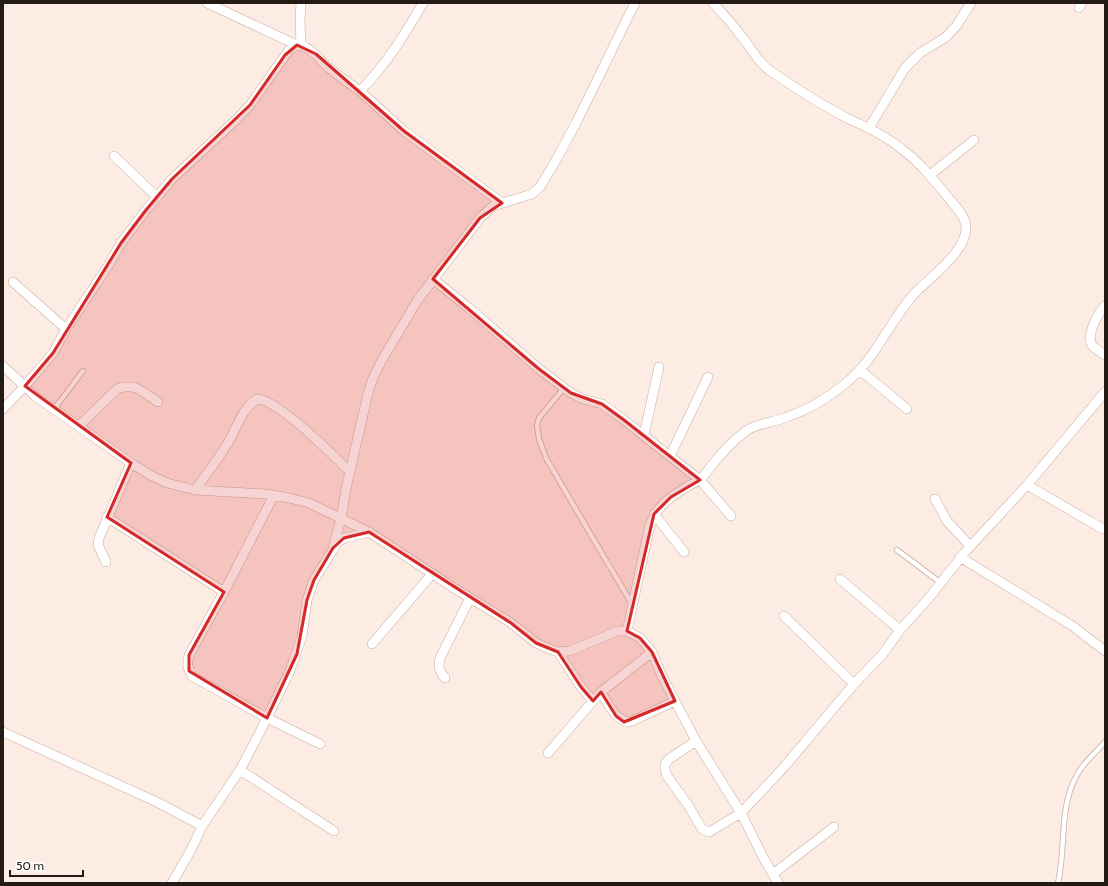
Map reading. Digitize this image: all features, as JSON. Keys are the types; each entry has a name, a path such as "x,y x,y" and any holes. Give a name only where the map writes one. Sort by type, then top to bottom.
{"street":[{"path":"207,3 316,54 328,68 360,91 404,131 502,203"},
{"path":"299,45 301,3"},
{"path":"360,91 371,80 397,46 423,3"},
{"path":"172,883 191,850 202,826 240,770 267,718 297,654 302,636 307,600 314,580 333,548 341,519 350,471 368,393 373,378 382,360 417,301 480,218 493,206 532,194 540,187 576,123 636,3"},
{"path":"627,631 649,529 654,514 659,508 671,498 700,480 721,455 740,436 751,428 788,417 806,409 827,397 846,383 860,370 883,340 905,305 959,249 963,241 966,227 964,219 930,176 921,165 902,148 819,101 768,69 757,59 740,34 713,3"},
{"path":"869,128 905,68 920,53 946,37 957,25 972,3"},
{"path":"3,409 53,353 66,329 121,244 157,197 172,179 237,119 250,105 289,50 299,45"},
{"path":"930,176 974,140"},
{"path":"114,156 157,197"},
{"path":"433,279 539,368 564,387 583,399 602,404 644,435 700,480 731,516"},
{"path":"13,282 66,329"},
{"path":"1105,306 1102,309 1092,330 1090,338 1092,345 1105,355"},
{"path":"3,366 35,396 68,420 79,426 131,463 167,483 195,490 274,495 309,503 369,532 432,574 511,622 536,643 558,652 570,651 617,631 627,631 640,638 652,652 662,676 696,741 741,813 778,883"},
{"path":"644,435 659,367"},
{"path":"860,370 907,409"},
{"path":"670,456 708,377"},
{"path":"79,426 117,389 124,386 136,387 158,402"},
{"path":"696,741 669,759 665,764 665,769 667,776 688,805 702,829 709,832 741,813 785,766 854,684 882,655 900,630 928,599 960,557 1027,485 1105,392"},
{"path":"195,490 230,440 245,410 252,401 256,399 268,401 293,420 322,444 350,471"},
{"path":"106,562 98,545 99,538 131,463"},
{"path":"1027,485 1103,529"},
{"path":"274,495 224,592 189,655 187,664 192,676 267,718 320,744"},
{"path":"935,499 947,521 970,546"},
{"path":"654,514 684,552"},
{"path":"107,517 224,592"},
{"path":"333,548 344,538 369,532"},
{"path":"960,557 1074,627 1105,651"},
{"path":"372,644 432,574"},
{"path":"840,579 900,630"},
{"path":"445,678 440,672 438,666 440,658 470,598"},
{"path":"784,616 854,684"},
{"path":"558,652 581,687 593,701"},
{"path":"548,752 601,692 652,652"},
{"path":"601,692 616,716 624,722 630,722 675,701"},
{"path":"3,732 159,803 202,826"},
{"path":"240,770 334,831"},
{"path":"773,874 834,827"}],"lane":[{"path":"54,410 83,370"},
{"path":"564,387 539,418 537,426 539,439 550,465 632,604"},
{"path":"897,550 941,583"},
{"path":"1058,883 1062,867 1066,802 1072,786 1082,768 1105,742"}],"highlighted area":[{"path":"297,45 316,54 404,131 502,203 480,218 433,279 539,369 571,393 602,404 700,480 671,497 654,514 627,631 640,638 652,652 675,701 624,722 616,716 601,692 593,701 581,687 558,652 536,643 511,623 369,532 344,538 333,548 314,580 307,600 297,654 267,718 189,671 189,655 224,592 107,517 131,463 25,386 53,353 121,243 146,210 172,179 250,105 285,55"}]}
